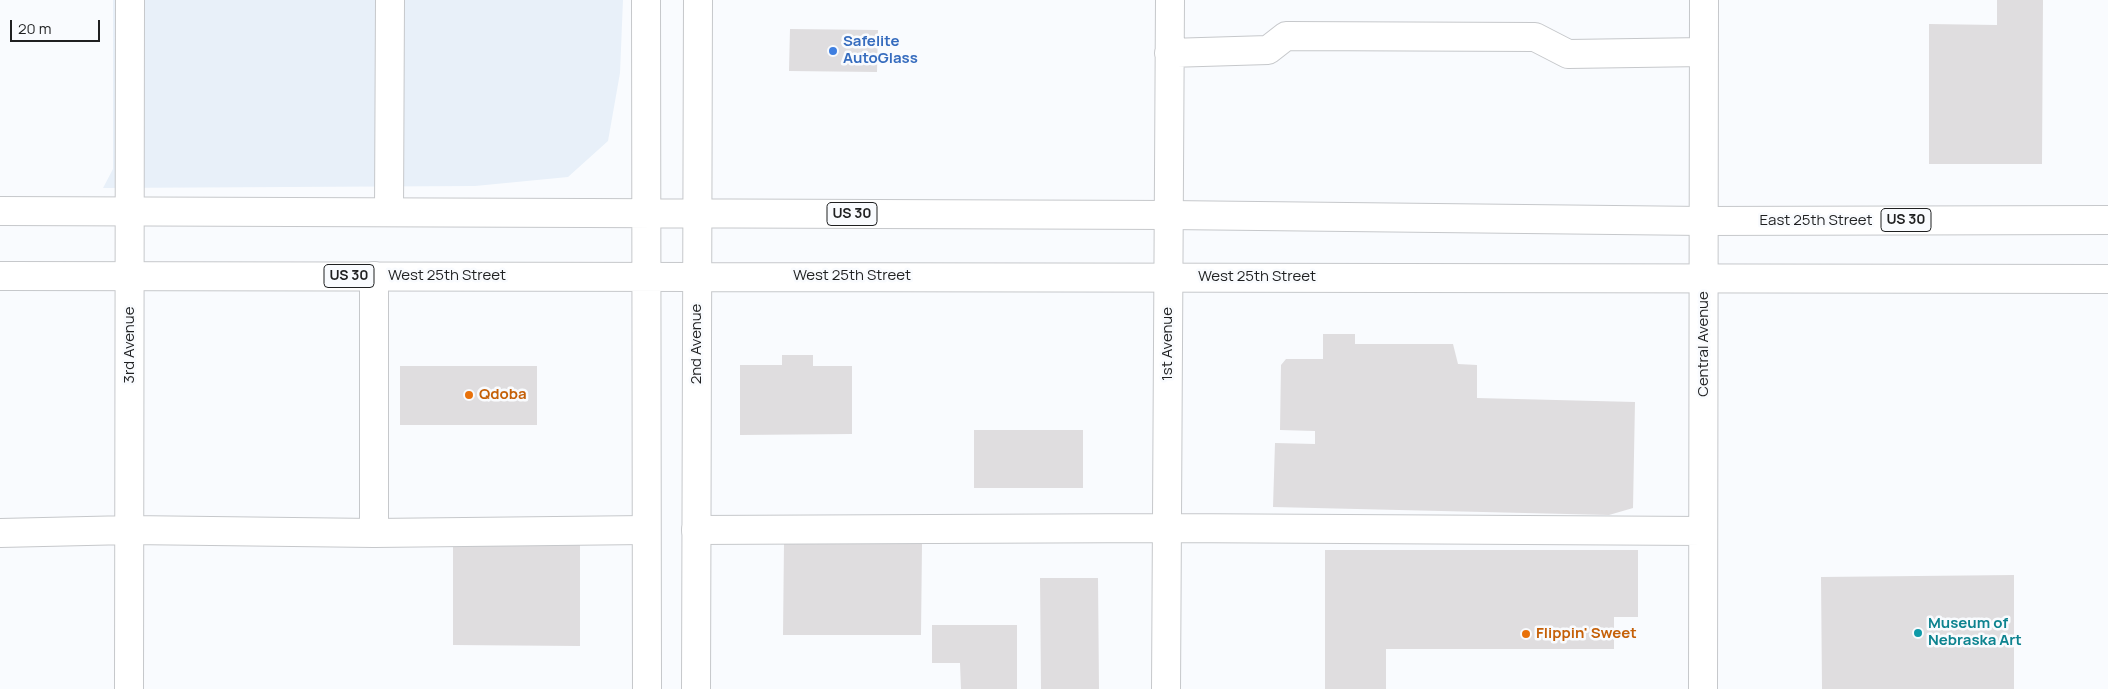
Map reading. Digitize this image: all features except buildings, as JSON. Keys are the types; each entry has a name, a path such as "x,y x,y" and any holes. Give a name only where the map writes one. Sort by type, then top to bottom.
{"main road":[{"name":"3rd Avenue","path":"128,689 130,530 130,0"},
{"path":"389,212 390,0"},
{"path":"646,0 647,689"},
{"name":"2nd Avenue","path":"696,689 698,0"},
{"name":"1st Avenue","path":"1166,689 1170,0"},
{"name":"Central Avenue","path":"1703,689 1704,0"},
{"path":"1170,53 1268,50 1286,36 1535,37 1568,54 1704,52"},
{"name":"US 30","path":"0,211 1169,215 1703,221"},
{"name":"East 25th Street","path":"1703,221 2108,220"},
{"name":"West 25th Street","path":"0,276 1704,279"},
{"path":"374,276 374,533"},
{"name":"US 30","path":"1704,279 2108,279"},
{"path":"696,530 1167,528 1703,531"},
{"path":"0,533 130,530 374,533 646,530"}],"shaded area":[{"path":"113,0 623,0 620,73 608,141 568,177 475,186 103,188 113,169"}],"place":[{"name":"Safelite AutoGlass","path":"833,51"},
{"name":"Qdoba","path":"469,395"},
{"name":"Museum of Nebraska Art","path":"1918,633"},
{"name":"Flippin' Sweet","path":"1526,634"}]}
